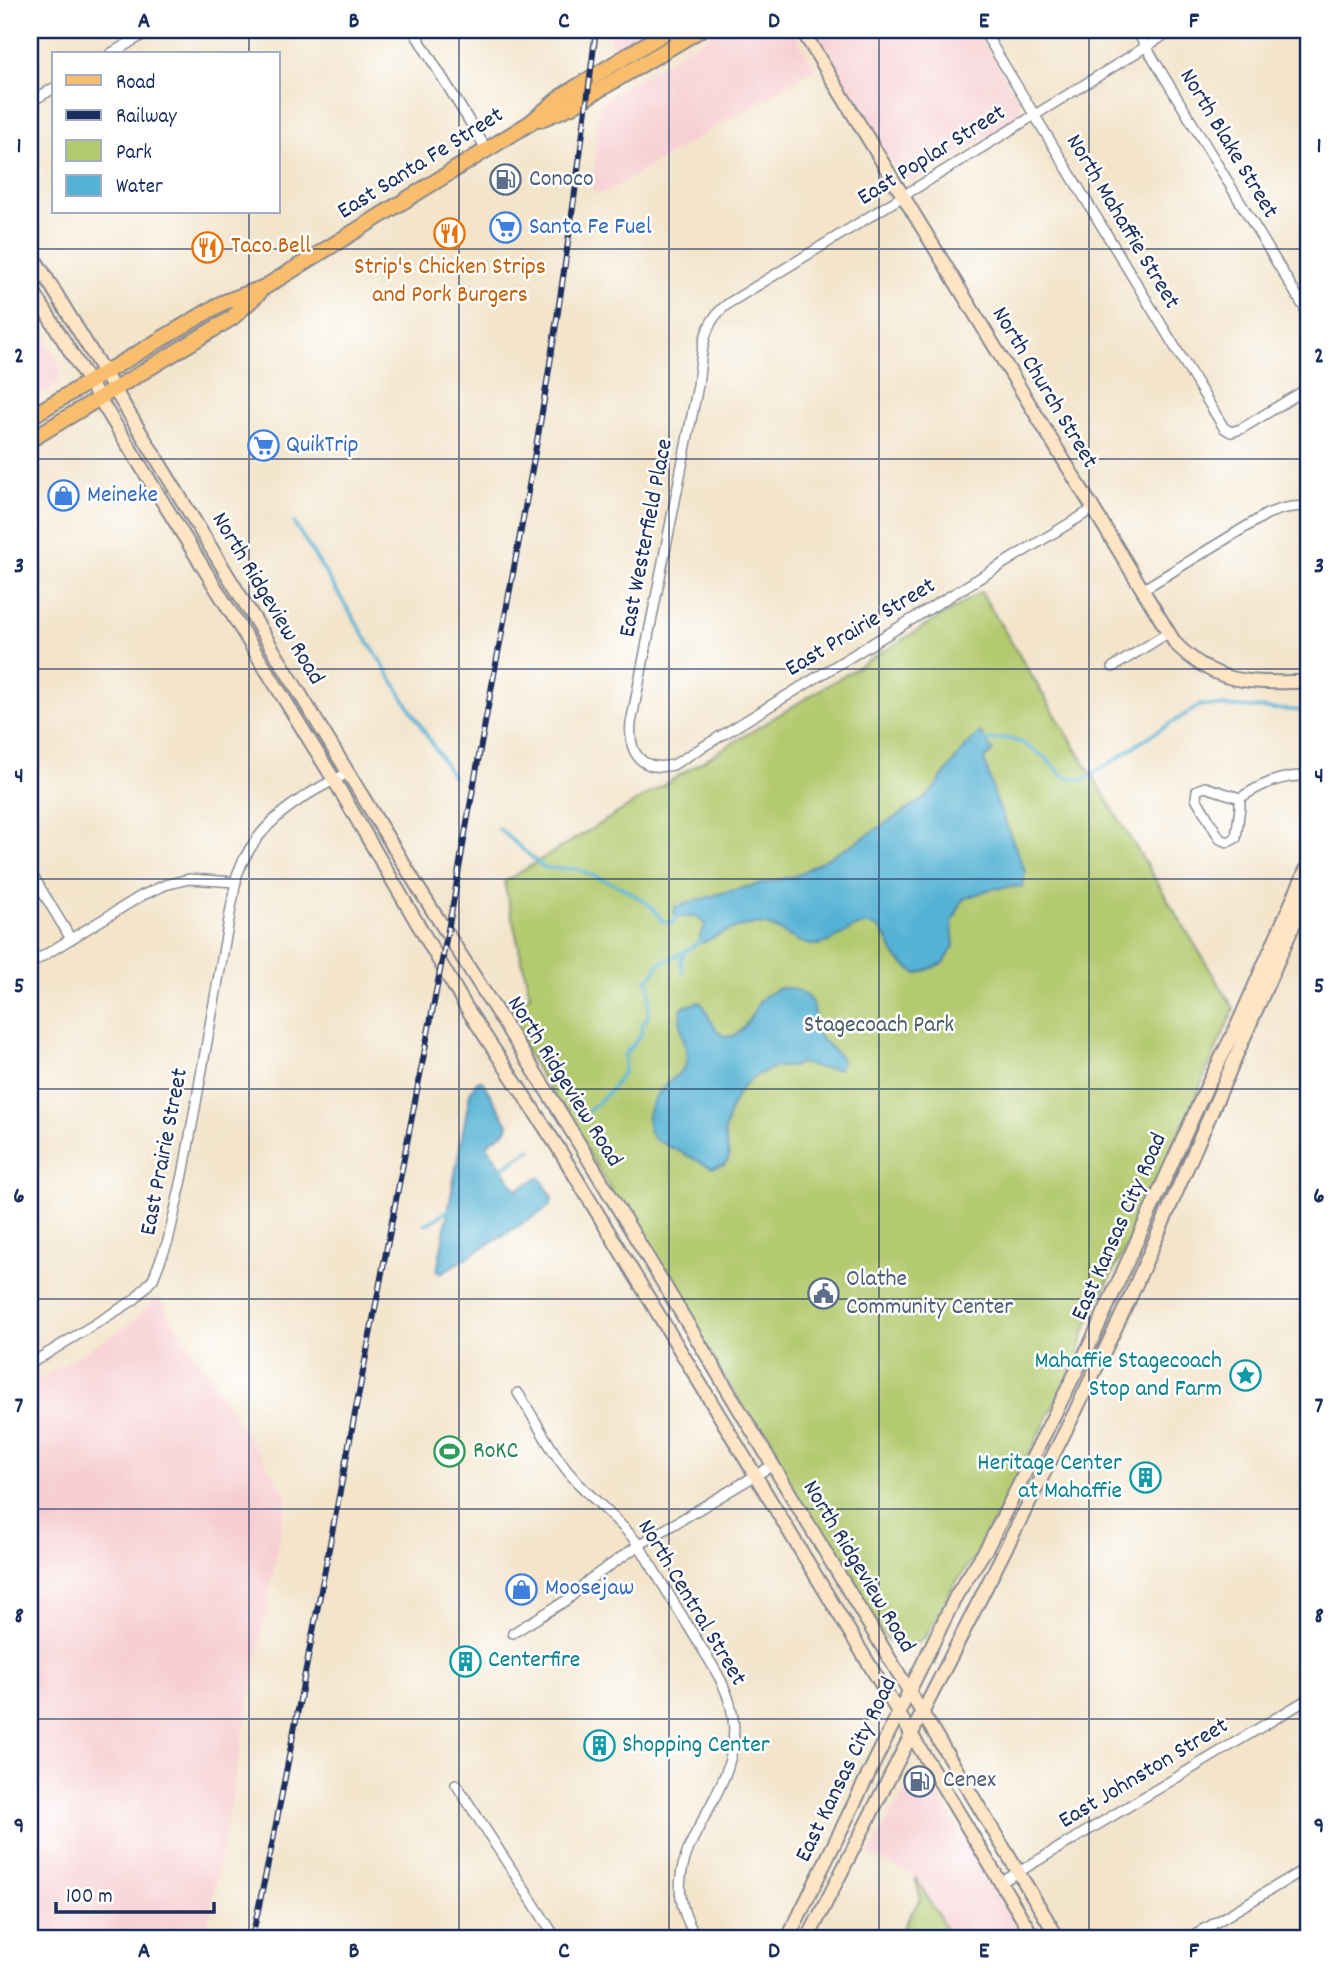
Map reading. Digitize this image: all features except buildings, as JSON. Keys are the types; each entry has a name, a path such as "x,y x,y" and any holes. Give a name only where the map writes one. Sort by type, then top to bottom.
{"main road":[{"name":"East Santa Fe Street","path":"30,417 222,303 265,287 530,123 562,96 669,30"},
{"name":"East Santa Fe Street","path":"530,123 570,107 700,30"},
{"name":"North Church Street","path":"802,30 1175,643 1207,670 1233,680 1308,682"},
{"name":"North Ridgeview Road","path":"30,251 475,980 557,1107 1058,1938"},
{"name":"North Ridgeview Road","path":"30,286 334,780 466,1007 557,1146 1034,1938"},
{"name":"East Santa Fe Street","path":"30,440 232,318 265,287"},
{"name":"East Kansas City Road","path":"808,1938 1074,1414 1129,1300 1304,896 1308,865"},
{"name":"East Kansas City Road","path":"788,1938 957,1594 988,1546 1092,1340 1207,1086 1304,896"}],"street":[{"path":"413,30 487,150"},
{"name":"North Mahaffie Street","path":"982,30 1224,428 1231,432 1241,429 1308,388"},
{"name":"North Blake Street","path":"1136,30 1308,314"},
{"name":"East Poplar Street","path":"713,318 719,309 1173,30"},
{"path":"1301,30 1308,42"},
{"path":"113,52 145,31"},
{"path":"30,102 52,89"},
{"name":"East Westerfield Place","path":"645,763 634,754 630,741 631,723 698,385 705,335 713,318"},
{"path":"1142,590 1267,514 1281,508 1308,506"},
{"name":"East Prairie Street","path":"645,763 661,768 673,765 1094,509"},
{"path":"1113,667 1168,633"},
{"name":"East Prairie Street","path":"30,1364 134,1300 153,1279 168,1241 183,1175 236,882 242,862 250,847 276,816 298,800 348,773"},
{"path":"1240,798 1278,778 1308,776"},
{"path":"1205,787 1240,798 1236,838 1228,842 1220,838 1196,798 1197,790 1205,787"},
{"path":"30,871 71,939"},
{"path":"30,964 165,885 189,879 236,882"},
{"name":"North Central Street","path":"519,1393 566,1469 627,1529 639,1545 717,1674 728,1698 733,1718 729,1765 686,1854 680,1877 683,1910 698,1938"},
{"path":"513,1633 567,1600 589,1580 639,1545 773,1465"},
{"name":"East Johnston Street","path":"1000,1883 1308,1699"},
{"path":"456,1784 556,1938"},
{"path":"1190,1938 1308,1867"}],"shaded area":[{"path":"611,30 656,30 619,52 610,40"},
{"path":"718,30 792,30 815,68 605,193 592,192 600,102"},
{"path":"811,30 976,30 1019,101 1021,110 1011,123 915,181 906,181 898,173"},
{"path":"30,313 58,361 60,373 58,382 52,388 30,402"},
{"path":"158,1297 287,1496 206,1938 30,1938 30,1385 130,1324"},
{"path":"921,1786 930,1788 943,1803 1024,1938 952,1938 915,1877 869,1854 901,1797"}],"green space":[{"name":"Stagecoach Park","path":"981,592 1234,1009 1144,1215 1084,1332 1078,1359 978,1553 953,1586 929,1632 915,1644 906,1646 888,1641 882,1635 503,1013 530,995 504,882"},
{"path":"915,1877 952,1938 897,1938 920,1899"}],"water":[{"path":"980,732 993,751 984,759 995,797 1025,871 1023,886 991,889 963,899 952,923 954,946 944,963 917,974 896,957 880,929 869,925 856,927 830,941 814,945 765,925 747,925 702,943 700,936 706,925 695,916 681,917 674,913 675,907 795,876 858,841 928,796"},
{"path":"780,988 792,989 808,997 814,1007 819,1036 842,1060 839,1069 799,1063 793,1067 769,1070 754,1077 733,1103 725,1134 729,1158 724,1165 712,1168 654,1139 648,1124 653,1101 685,1066 687,1060 680,1022 682,1007 700,1002 717,1030 727,1037 733,1036 744,1027 763,998"},
{"path":"477,1081 482,1081 508,1124 505,1132 487,1146 517,1190 540,1178 552,1196 551,1203 548,1208 441,1273 437,1271 470,1093"}],"waterway":[{"path":"294,523 453,777"},
{"path":"984,745 986,741 1004,738 1020,742 1045,757 1064,777 1082,780 1201,705 1308,711"},
{"path":"498,828 544,868 577,869 621,887 646,902 662,921 672,923 680,914"},
{"path":"588,1112 610,1091 624,1071 625,1054 641,1035 642,1025 648,1017 650,990 647,979 653,975 658,965 704,938"},
{"path":"683,973 681,961 684,952"},
{"path":"501,1169 531,1149"},
{"path":"424,1224 451,1208"}],"railway":[{"path":"252,1938 455,893 531,477 564,273 596,30"}],"place":[{"name":"Conoco","path":"506,180"},
{"name":"Santa Fe Fuel","path":"506,228"},
{"name":"Strip's Chicken Strips and Pork Burgers","path":"450,234"},
{"name":"Taco Bell","path":"208,247"},
{"name":"QuikTrip","path":"263,446"},
{"name":"Meineke","path":"64,496"},
{"name":"Olathe Community Center","path":"823,1294"},
{"name":"Mahaffie Stagecoach Stop and Farm","path":"1245,1376"},
{"name":"RoKC","path":"450,1452"},
{"name":"Heritage Center at Mahaffie","path":"1145,1478"},
{"name":"Moosejaw","path":"522,1589"},
{"name":"Centerfire","path":"465,1661"},
{"name":"Shopping Center","path":"599,1746"},
{"name":"Cenex","path":"920,1781"}]}
